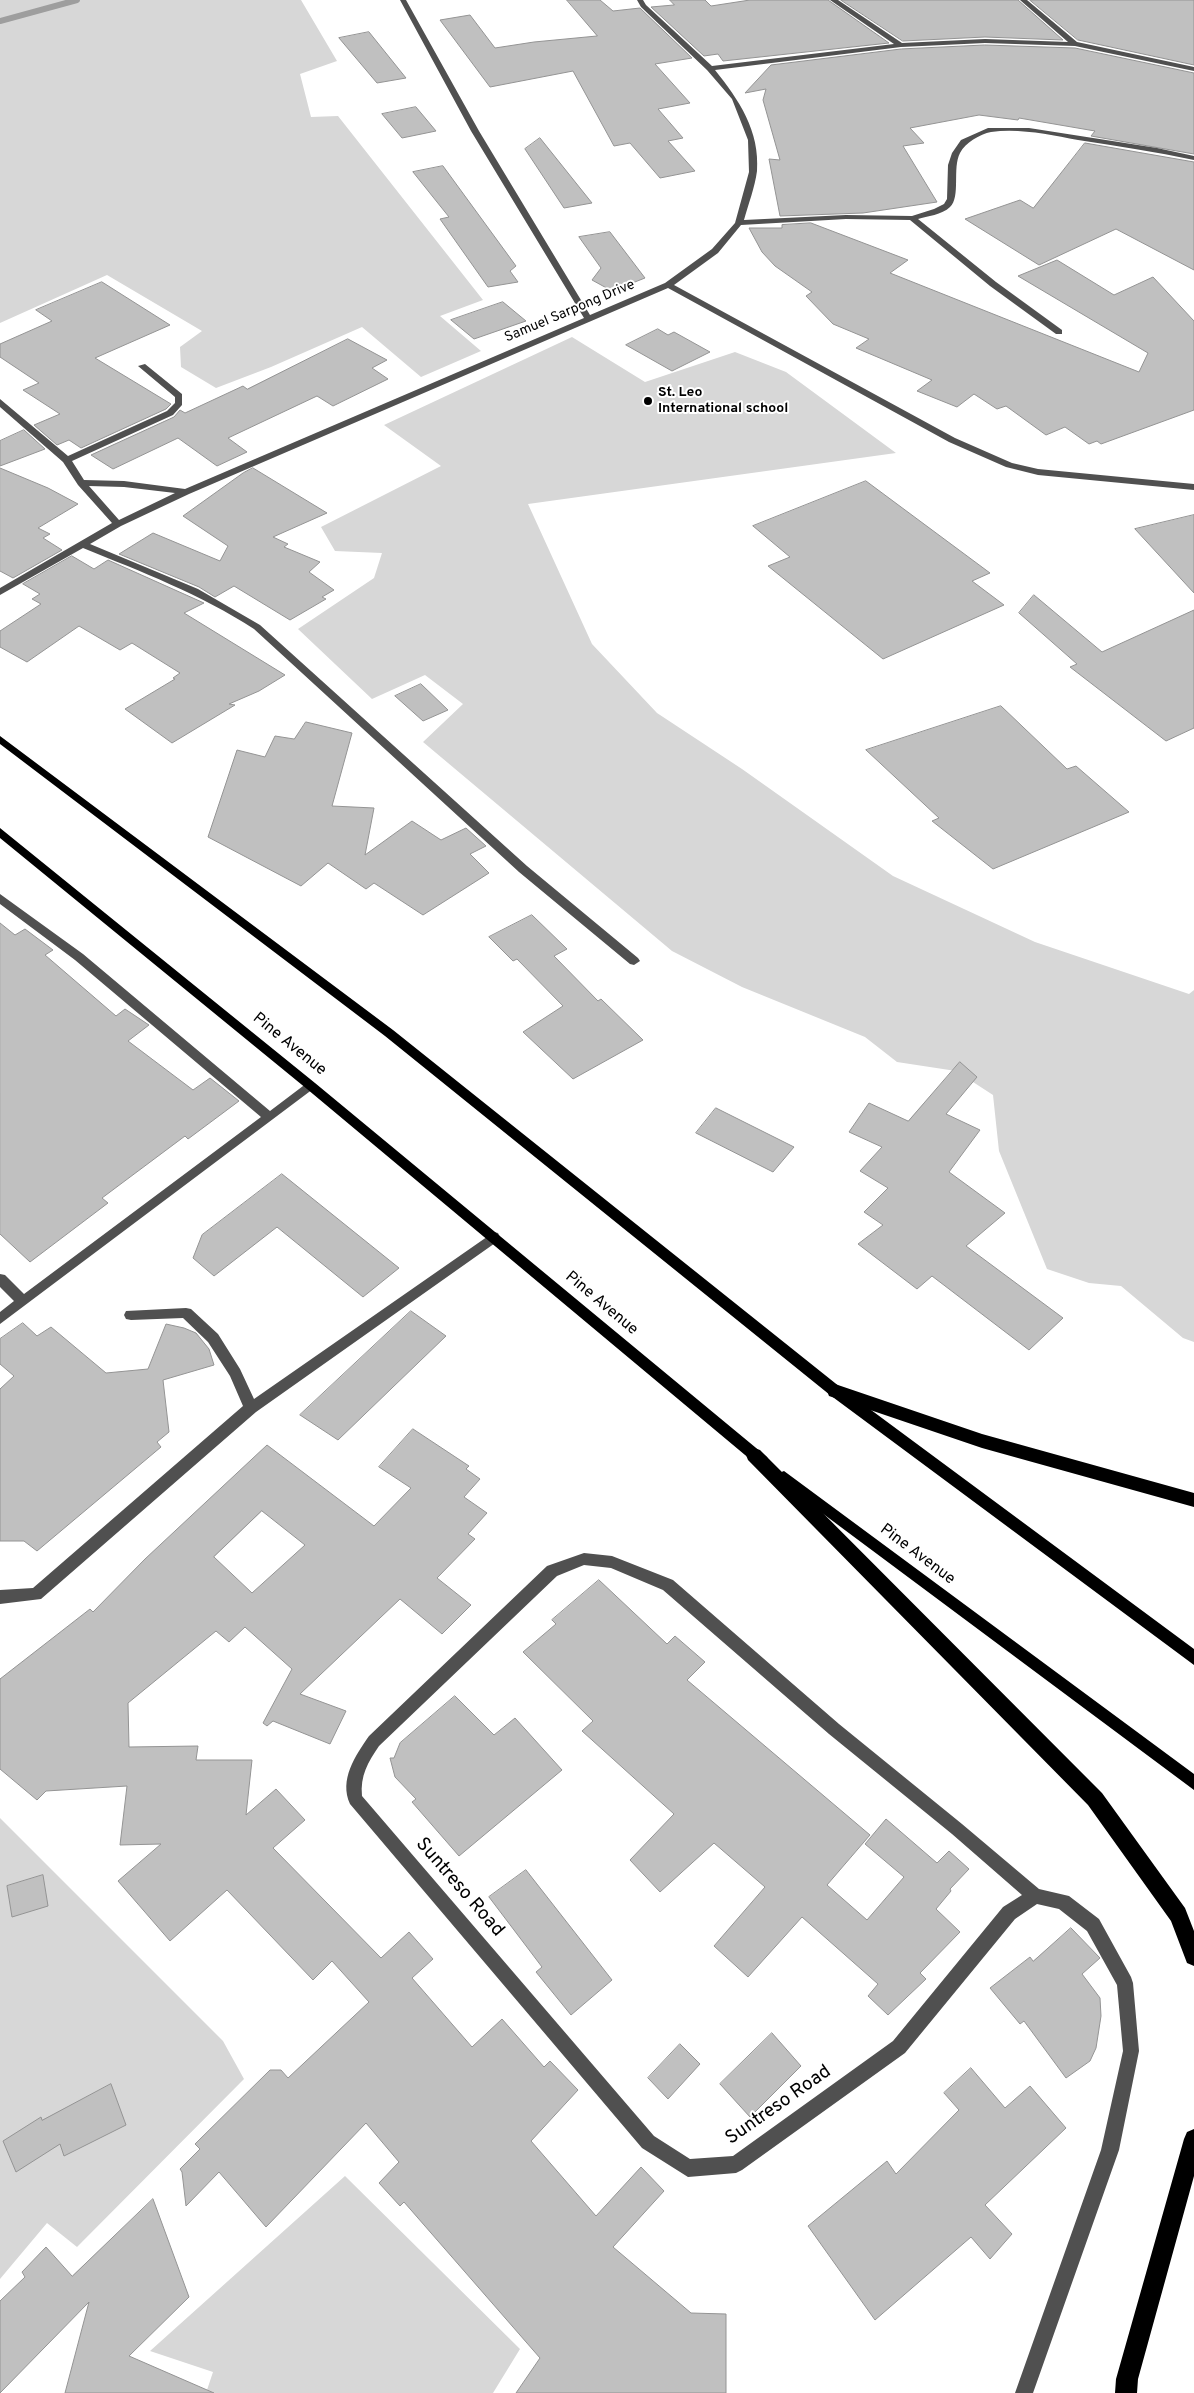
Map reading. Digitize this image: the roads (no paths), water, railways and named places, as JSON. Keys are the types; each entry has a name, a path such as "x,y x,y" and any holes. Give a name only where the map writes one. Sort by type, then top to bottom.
{"highway":[{"path":"835,1391 982,1441 1194,1500"},
{"path":"754,1455 1095,1799 1178,1915 1194,1956"},
{"path":"1126,2393 1127,2379 1194,2139"}],"main road":[{"path":"0,740 389,1033 835,1391 1194,1658"},
{"name":"Pine Avenue","path":"0,832 494,1237 754,1455 1194,1783"}],"street":[{"path":"403,0 475,131 588,318"},
{"name":"Samuel Sarpong Drive","path":"0,592 118,524 186,492 668,285 715,251 739,223 753,172 752,140 735,99 710,68 643,6 640,0"},
{"path":"833,0 900,45"},
{"path":"1023,0 1076,44"},
{"path":"710,68 900,45 985,41 1076,44 1194,69"},
{"path":"739,223 846,217 912,218 937,211 947,206 951,199 952,165 956,153 964,142 988,130 1029,130 1157,150 1194,158"},
{"path":"912,218 993,284 1058,332"},
{"path":"668,285 952,440 1009,465 1038,472 1194,487"},
{"path":"67,460 170,413 179,403 179,396 142,366"},
{"path":"0,402 67,460 81,483 118,524"},
{"path":"81,483 124,484 186,492"},
{"path":"84,545 204,595 233,610 256,627 523,869 634,961"},
{"path":"0,898 79,957 269,1118"},
{"path":"0,1319 311,1086"},
{"path":"0,1597 36,1594 251,1408 494,1237"},
{"path":"0,1280 23,1301"},
{"path":"131,1315 186,1313 213,1338 236,1373 251,1408"},
{"name":"Suntreso Road","path":"584,1559 612,1562 668,1585 834,1729 957,1829 1035,1896 1009,1913 899,2047 736,2164 688,2168 648,2142 355,1799 352,1783 358,1764 374,1741 552,1570 584,1559"},
{"path":"1024,2393 1110,2150 1131,2051 1125,1983 1093,1925 1063,1902 1035,1896"}],"waterway":[{"path":"0,21 77,0"}],"place":[{"name":"St. Leo International school","path":"648,401"}]}
